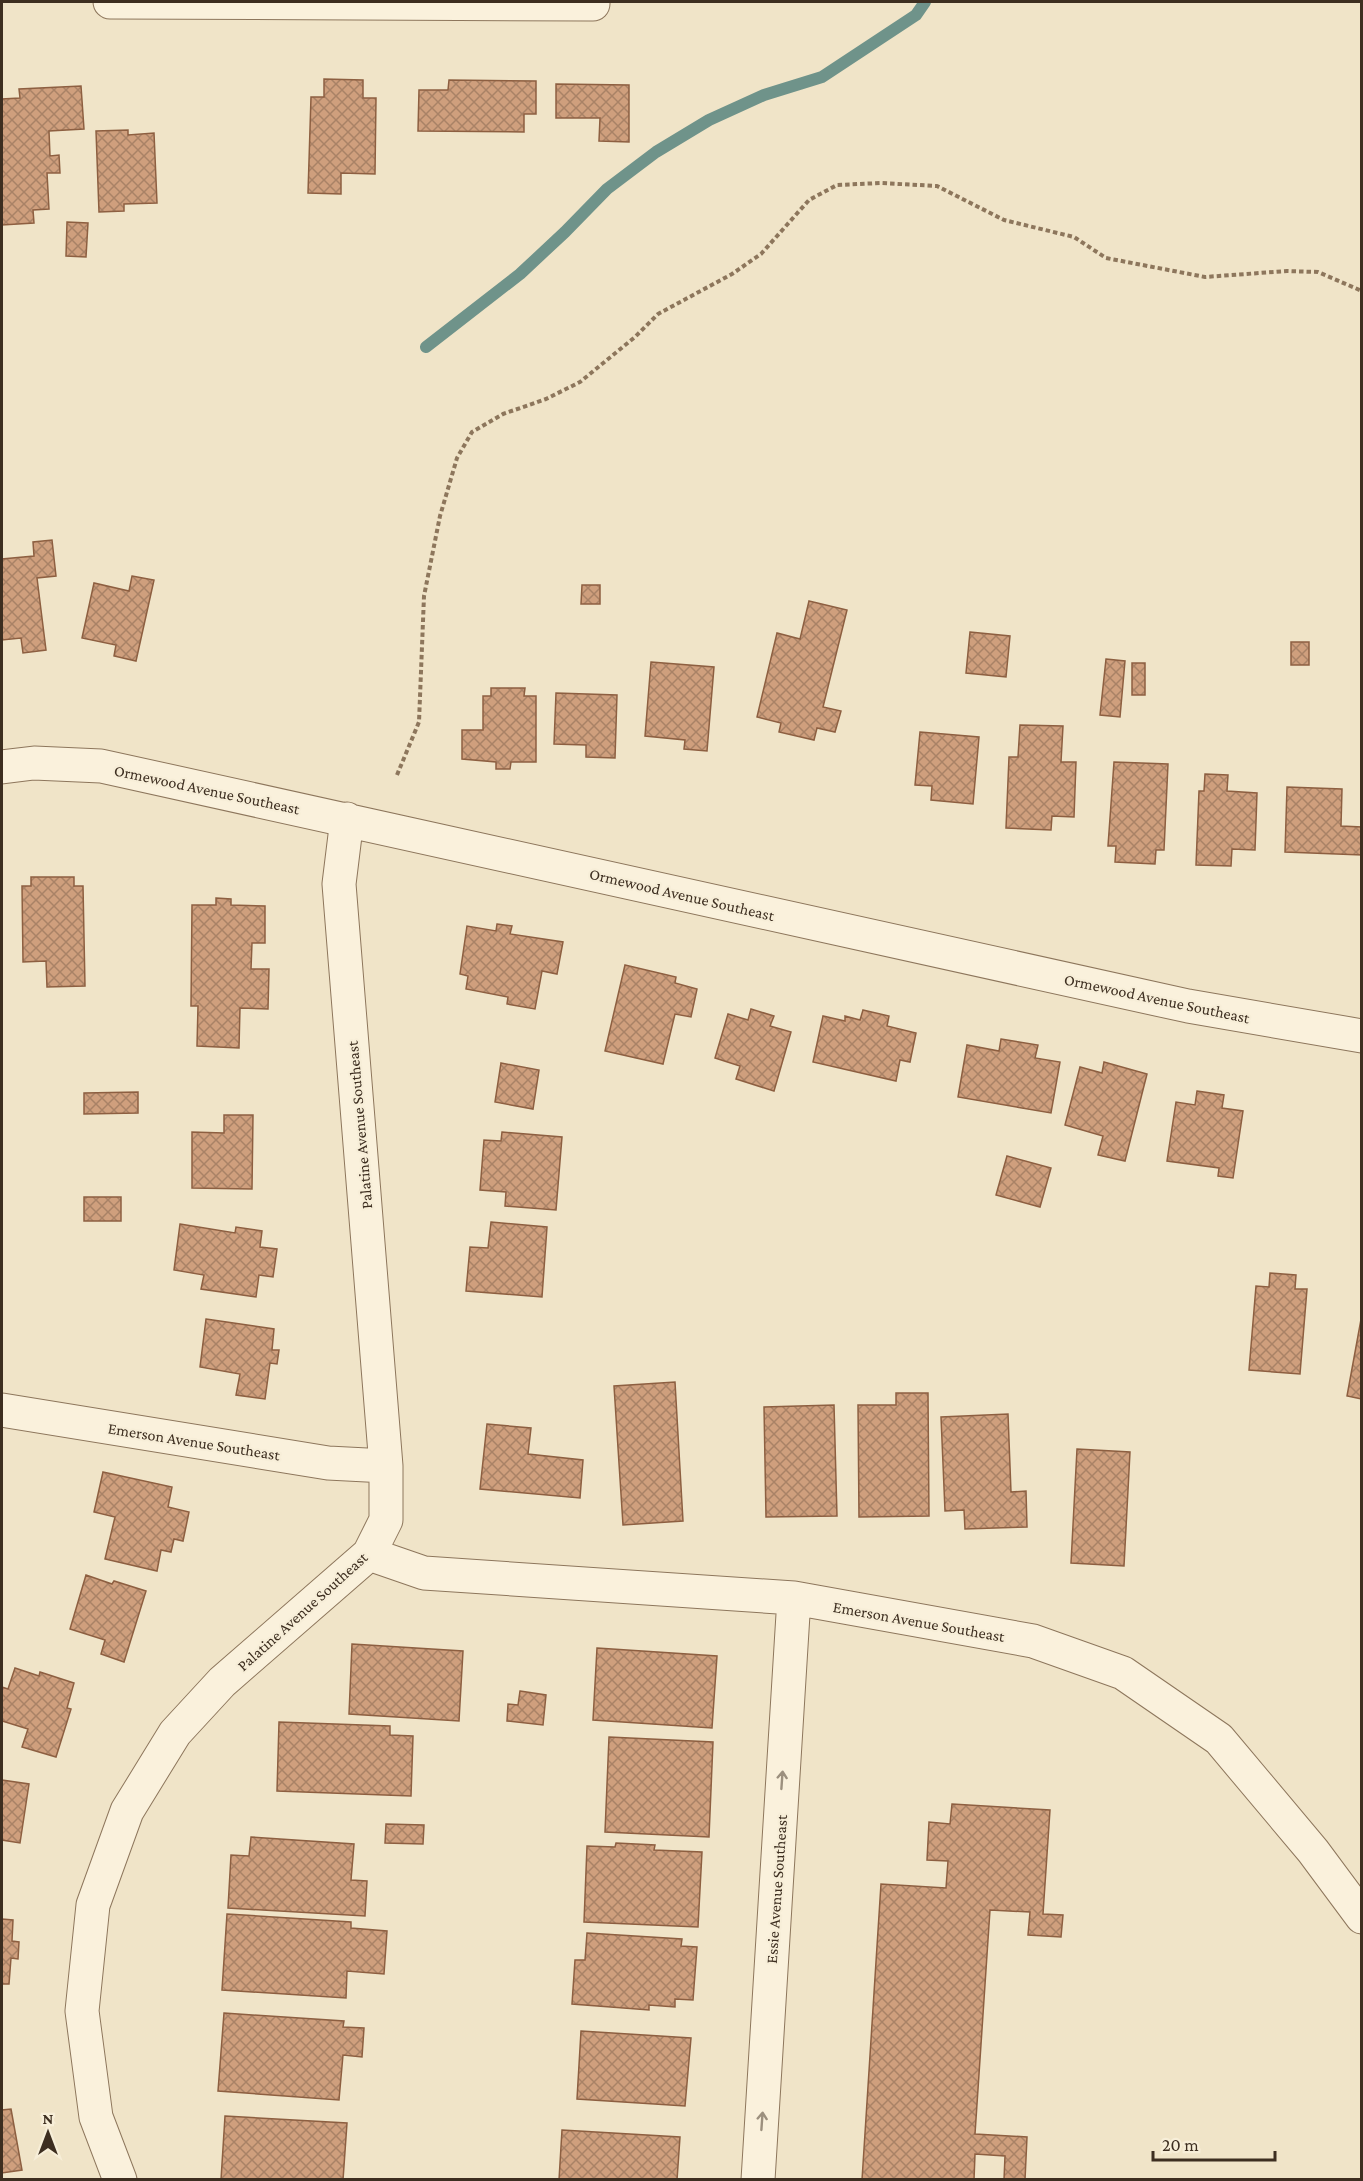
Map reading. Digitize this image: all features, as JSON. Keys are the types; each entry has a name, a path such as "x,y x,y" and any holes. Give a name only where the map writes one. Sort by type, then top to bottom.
{"street":[{"path":"110,2 593,3"},
{"name":"Ormewood Avenue Southeast","path":"2,767 34,763 100,766 1188,1006 1362,1036"},
{"name":"Palatine Avenue Southeast","path":"120,2180 96,2117 82,2011 93,1905 127,1811 175,1733 222,1682 369,1554 386,1520 386,1466 339,884 347,819"},
{"name":"Emerson Avenue Southeast","path":"2,1410 328,1463 386,1466"},
{"name":"Emerson Avenue Southeast","path":"369,1554 424,1573 794,1598 1033,1641 1123,1673 1219,1739 1313,1851 1362,1917"},
{"name":"Essie Avenue Southeast","path":"758,2180 794,1598"},
{"path":"1313,1851 1362,1875"}],"path":[{"path":"397,775 419,722 424,596 440,516 457,458 472,432 503,414 546,399 580,382 635,337 658,314 732,274 761,254 809,200 837,185 881,183 937,186 1004,220 1074,237 1106,258 1205,277 1287,271 1318,272 1362,291"}],"building":[{"path":"324,79 363,80 363,98 376,98 375,174 341,173 341,194 308,193 311,97 324,97"},
{"path":"449,80 536,81 536,114 524,114 524,132 418,131 419,90 448,90"},
{"path":"556,84 629,85 629,142 599,141 600,118 556,118"},
{"path":"81,86 84,129 49,131 50,156 59,155 60,173 47,173 49,209 33,210 34,223 2,225 2,99 20,98 19,89"},
{"path":"128,130 128,135 154,133 157,203 124,204 124,211 99,212 96,131"},
{"path":"67,222 88,223 86,257 66,256"},
{"path":"52,540 56,576 37,578 46,650 23,653 21,638 2,640 2,559 34,556 33,542"},
{"path":"132,576 154,580 136,661 114,656 116,645 82,638 94,583 129,591"},
{"path":"582,585 600,585 600,604 581,604"},
{"path":"809,601 847,610 823,707 841,711 835,732 817,728 814,740 779,732 781,723 757,717 777,633 800,639"},
{"path":"970,632 1010,636 1006,677 966,673"},
{"path":"1291,642 1309,642 1309,665 1291,665"},
{"path":"1106,659 1125,661 1120,717 1100,715"},
{"path":"651,662 714,667 707,751 684,749 685,740 645,736"},
{"path":"1132,663 1145,663 1145,695 1132,695"},
{"path":"491,688 525,688 524,696 536,696 536,762 511,762 510,769 496,769 496,762 462,759 462,730 483,730 483,696 491,696"},
{"path":"556,693 617,695 615,758 586,757 586,745 554,744"},
{"path":"1020,725 1063,726 1061,762 1076,762 1074,817 1052,816 1051,830 1006,828 1009,757 1018,757"},
{"path":"920,732 979,737 973,804 931,800 932,786 915,785"},
{"path":"1114,762 1168,764 1164,850 1156,850 1155,864 1115,862 1116,846 1108,846"},
{"path":"1205,774 1228,775 1227,791 1257,793 1255,850 1232,849 1231,866 1196,865 1199,791 1204,791"},
{"path":"1287,787 1342,789 1341,826 1362,827 1362,855 1285,852"},
{"path":"31,877 74,877 74,886 83,886 85,986 47,987 46,961 23,962 22,886 31,886"},
{"path":"216,898 231,899 231,905 265,906 265,943 252,943 251,969 269,969 268,1009 240,1008 239,1048 197,1046 198,1006 191,1006 192,905 216,905"},
{"path":"497,924 512,926 510,934 563,942 557,974 542,971 535,1009 507,1004 508,997 466,989 468,976 460,974 467,926 496,931"},
{"path":"625,965 676,977 675,983 697,989 691,1017 675,1014 663,1064 605,1051"},
{"path":"751,1009 774,1016 770,1026 791,1032 774,1091 736,1079 740,1066 715,1058 728,1014 748,1020"},
{"path":"863,1010 889,1016 887,1026 916,1033 910,1062 900,1060 896,1081 813,1062 823,1016 845,1021 845,1016 860,1020"},
{"path":"1001,1039 1038,1045 1035,1058 1060,1062 1051,1113 958,1097 967,1045 999,1051"},
{"path":"1104,1062 1147,1074 1125,1161 1098,1155 1103,1136 1065,1125 1080,1067 1102,1073"},
{"path":"501,1063 539,1070 533,1109 495,1102"},
{"path":"1197,1091 1224,1095 1222,1108 1243,1111 1233,1178 1218,1176 1219,1168 1167,1161 1176,1102 1195,1105"},
{"path":"138,1092 138,1113 84,1114 84,1093"},
{"path":"224,1115 253,1115 252,1189 192,1188 192,1132 224,1133"},
{"path":"502,1132 562,1137 556,1210 505,1206 506,1192 480,1190 484,1140 501,1141"},
{"path":"1007,1156 1051,1168 1040,1207 996,1195"},
{"path":"84,1197 121,1197 121,1221 84,1221"},
{"path":"491,1222 547,1227 542,1297 466,1291 470,1247 488,1248"},
{"path":"180,1224 235,1233 236,1227 262,1231 260,1247 277,1249 273,1277 259,1275 256,1297 201,1289 204,1275 174,1270"},
{"path":"1270,1273 1296,1275 1295,1289 1307,1289 1300,1374 1249,1370 1256,1286 1269,1287"},
{"path":"1362,1314 1362,1399 1347,1396"},
{"path":"206,1319 274,1329 272,1350 279,1350 277,1364 270,1363 265,1399 236,1395 240,1374 200,1367"},
{"path":"675,1382 683,1521 623,1525 614,1386"},
{"path":"896,1393 928,1393 929,1516 859,1517 858,1405 896,1405"},
{"path":"834,1405 837,1516 766,1517 764,1407"},
{"path":"1008,1414 1011,1492 1026,1491 1027,1527 965,1529 964,1510 945,1511 941,1417"},
{"path":"487,1424 531,1428 528,1454 583,1460 580,1498 480,1489"},
{"path":"1077,1449 1130,1452 1124,1566 1071,1563"},
{"path":"103,1472 172,1487 168,1507 189,1512 183,1541 174,1539 171,1552 161,1550 157,1571 105,1559 115,1517 94,1512"},
{"path":"86,1575 112,1584 114,1581 146,1591 124,1662 101,1654 105,1640 70,1629"},
{"path":"352,1644 463,1651 459,1721 349,1714"},
{"path":"597,1648 717,1656 712,1728 593,1720"},
{"path":"15,1668 39,1676 40,1672 74,1683 67,1708 71,1709 56,1757 22,1747 28,1729 2,1721 2,1687 8,1689"},
{"path":"520,1691 546,1695 543,1725 507,1721 508,1704 518,1705"},
{"path":"279,1722 390,1726 390,1735 413,1736 411,1796 277,1791"},
{"path":"609,1737 713,1742 709,1837 605,1832"},
{"path":"2,1780 29,1784 20,1843 2,1840"},
{"path":"952,1804 1050,1810 1043,1914 1063,1915 1061,1937 1028,1935 1030,1912 990,1910 975,2134 1027,2137 1025,2180 1004,2180 1005,2156 975,2154 974,2180 862,2180 881,1884 946,1888 948,1861 927,1860 929,1822 950,1824"},
{"path":"386,1824 424,1825 423,1844 385,1843"},
{"path":"251,1837 354,1844 351,1880 367,1881 365,1916 228,1908 231,1855 249,1856"},
{"path":"616,1843 655,1845 654,1850 702,1852 698,1927 584,1922 587,1846 615,1847"},
{"path":"227,1914 351,1922 351,1928 387,1931 384,1974 347,1971 346,1998 222,1990"},
{"path":"2,1919 13,1920 12,1941 19,1942 18,1959 11,1958 9,1984 2,1984"},
{"path":"587,1933 682,1939 681,1946 697,1947 693,2000 675,1999 675,2007 649,2005 649,2010 572,2004 575,1960 585,1960"},
{"path":"224,2013 344,2021 343,2027 364,2028 362,2057 343,2055 339,2100 218,2091"},
{"path":"581,2031 691,2038 685,2106 577,2099"},
{"path":"11,2109 22,2170 2,2173 2,2110"},
{"path":"225,2116 347,2123 343,2180 221,2180"},
{"path":"562,2130 680,2137 677,2180 559,2180"}],"waterway":[{"path":"426,347 520,274 607,189 656,152 709,120 764,95 822,77 916,15 925,2"}]}
